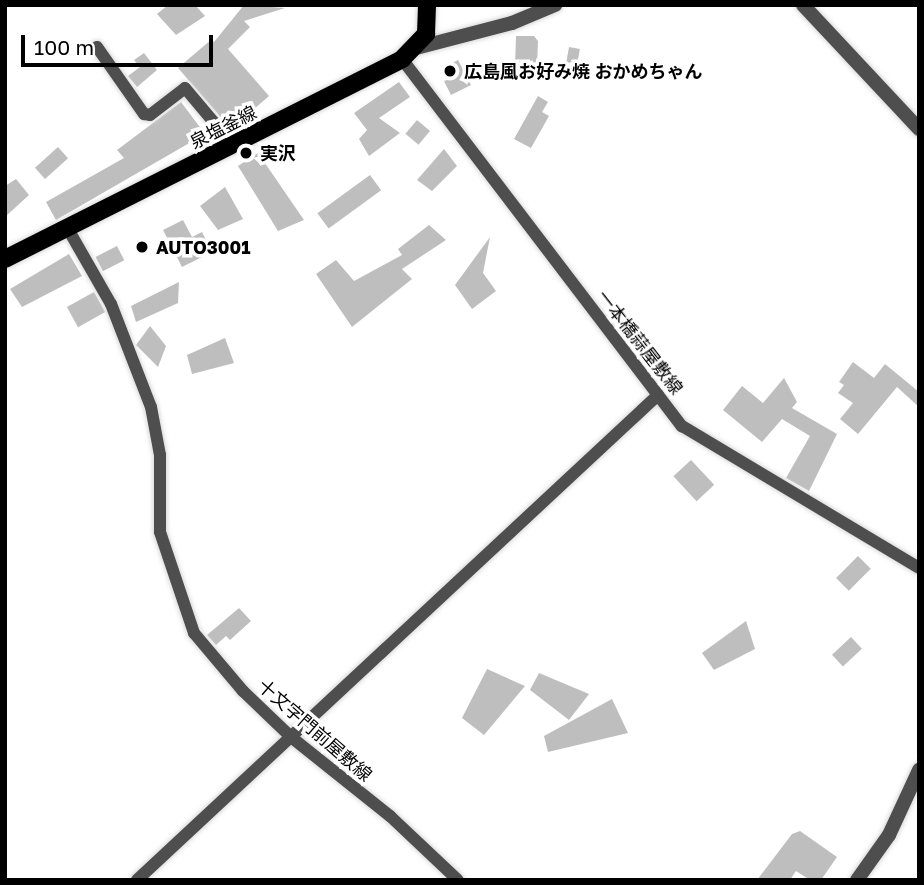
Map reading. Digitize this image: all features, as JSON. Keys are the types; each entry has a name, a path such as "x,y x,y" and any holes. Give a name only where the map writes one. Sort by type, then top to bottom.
{"main road":[{"path":"409,54 426,34 427,5"},
{"name":"泉塩釜線","path":"5,259 409,54"}],"street":[{"path":"409,54 512,23 555,5"},
{"path":"803,5 919,129"},
{"path":"97,47 144,114 150,115 185,88 233,145"},
{"name":"一本橋蒜屋敷線","path":"409,54 658,395 694,436 919,568"},
{"name":"十文字門前屋敷線","path":"68,229 111,304 151,407 160,454 160,532 194,633 243,691 291,737 390,817 458,880"},
{"path":"137,880 658,395"},
{"path":"857,880 889,835 919,771"}],"building":[{"path":"168,5 195,5 205,16 176,35 157,14"},
{"path":"244,5 285,8 244,21 250,27 228,49 269,96 231,129 178,68 212,39 214,42"},
{"path":"516,36 534,36 538,41 537,66 515,66"},
{"path":"569,47 580,49 575,74 565,72"},
{"path":"144,53 157,70 137,87 128,76 140,67 134,60"},
{"path":"458,60 471,85 451,95 444,81 450,79 444,67"},
{"path":"399,82 410,97 379,118 400,133 369,156 359,139 367,130 354,113"},
{"path":"538,96 548,102 542,112 549,116 531,148 514,139"},
{"path":"181,102 205,134 56,220 46,202 124,158 117,150"},
{"path":"417,120 430,131 418,145 405,134"},
{"path":"58,147 68,158 45,179 35,168"},
{"path":"444,149 457,166 432,191 417,180"},
{"path":"258,153 304,220 278,231 238,166"},
{"path":"370,175 381,190 329,229 317,213"},
{"path":"16,179 29,195 5,217 5,186"},
{"path":"225,187 243,219 218,230 200,206"},
{"path":"183,220 192,237 202,232 212,252 182,267 163,230"},
{"path":"429,225 446,240 402,269 412,279 352,327 316,274 336,260 354,281 402,255 398,249"},
{"path":"490,237 483,273 496,291 472,309 455,285"},
{"path":"117,246 124,260 103,271 96,257"},
{"path":"69,254 82,276 22,307 10,289"},
{"path":"179,282 178,303 136,322 131,306"},
{"path":"94,292 105,312 78,327 67,307"},
{"path":"150,326 166,346 158,367 136,345"},
{"path":"225,338 234,363 192,374 187,355"},
{"path":"853,362 874,378 885,364 919,392 919,407 897,387 858,434 840,419 853,403 838,393 844,385 839,382"},
{"path":"784,378 797,402 792,408 837,434 809,491 786,478 810,436 782,419 762,442 723,410 742,386 763,403"},
{"path":"691,460 714,485 697,501 673,476"},
{"path":"858,556 871,569 849,591 836,578"},
{"path":"239,608 251,621 230,640 226,636 216,645 207,635"},
{"path":"746,621 755,649 714,670 702,653"},
{"path":"851,637 862,649 843,666 832,655"},
{"path":"487,669 525,686 484,735 462,718"},
{"path":"539,673 589,694 569,720 530,690"},
{"path":"612,699 628,733 548,752 544,736"},
{"path":"800,831 837,857 821,880 810,880 796,871 790,880 757,880 792,834"}],"place":[{"name":"広島風お好み焼 おかめちゃん","path":"450,71"},
{"name":"実沢","path":"246,153"},
{"name":"AUTO3001","path":"142,247"}]}
